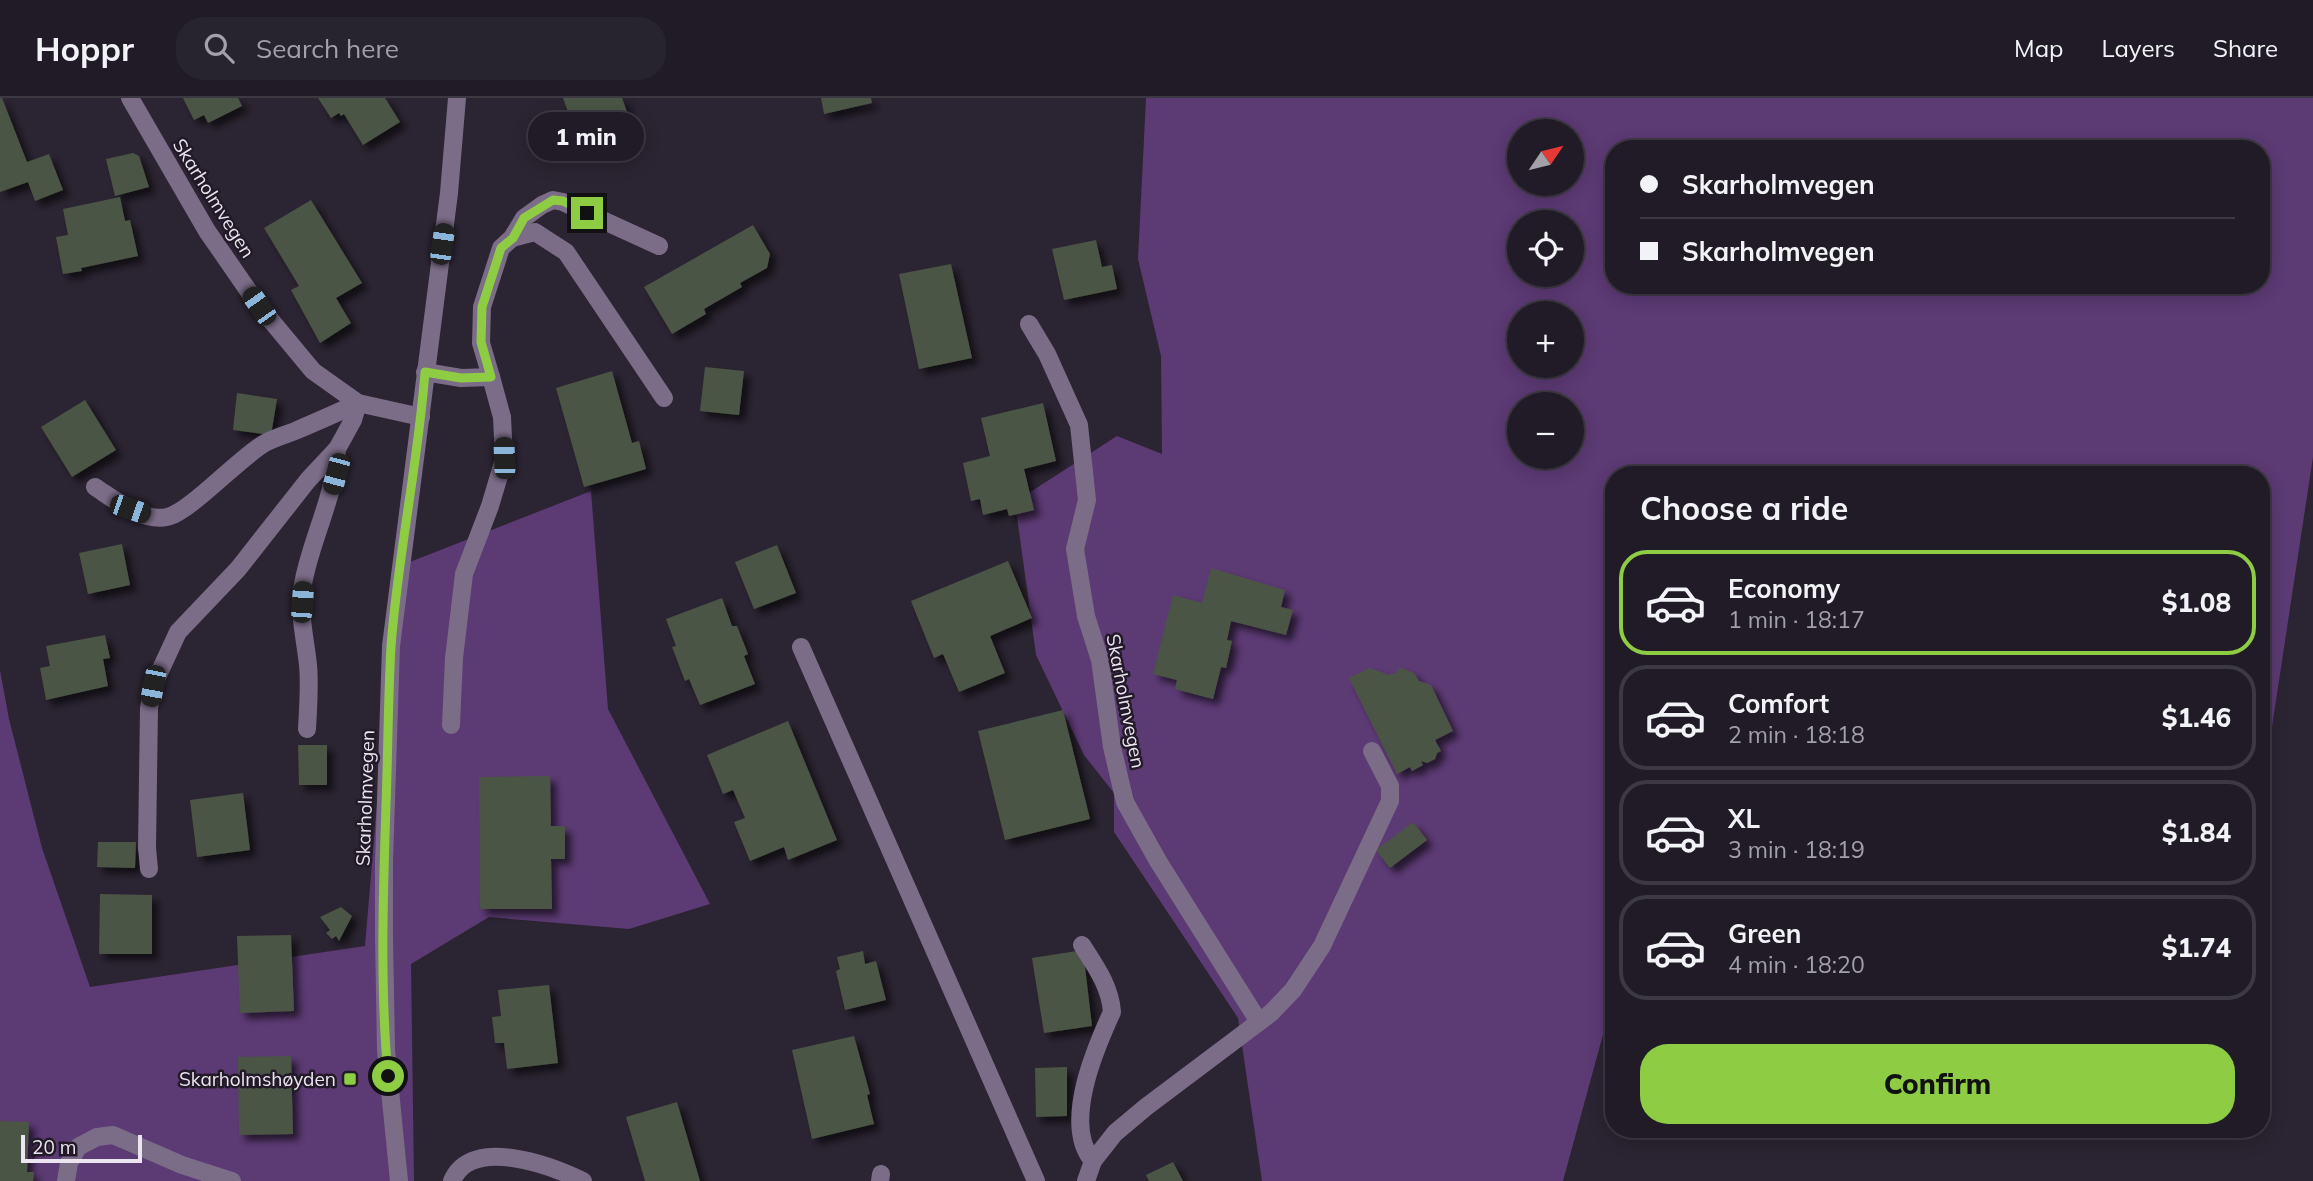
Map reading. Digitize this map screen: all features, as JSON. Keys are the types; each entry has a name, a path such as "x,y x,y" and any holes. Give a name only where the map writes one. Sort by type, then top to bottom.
{"street":[{"name":"Skarholmvegen","path":"130,98 207,231 259,306 313,371 358,403 421,418"},
{"name":"Skarholmvegen","path":"399,1181 386,1049 384,862 391,646 449,193 457,98"},
{"path":"451,725 454,658 464,574 490,506 504,458 502,417 481,342 482,307 501,248 513,238 524,218 553,200 563,201 659,246"},
{"path":"513,238 535,232 566,252 664,398"},
{"name":"Skarholmvegen","path":"1029,324 1047,354 1079,425 1087,500 1075,549 1086,616 1100,660 1112,747 1125,802 1259,1023"},
{"path":"425,372 461,378 491,377"},
{"path":"149,869 149,708 153,686 178,632 238,569 308,480 337,449 353,420 358,403"},
{"path":"95,487 130,509 166,518 180,513 225,473 265,443 358,403"},
{"path":"307,729 309,685 300,624 303,580 336,474 337,449"},
{"path":"801,647 1036,1181"},
{"path":"1086,1181 1093,1161 1115,1133 1259,1023 1293,990 1322,946 1390,801 1390,786 1372,751"},
{"path":"1082,945 1105,981 1112,1012 1086,1077 1081,1108 1085,1146 1093,1161"},
{"path":"66,1181 69,1163 78,1147 97,1137 113,1135 181,1165 232,1181"},
{"path":"452,1181 457,1171 470,1163 483,1158 507,1157 539,1163 583,1181"}],"shaded area":[{"path":"1146,98 2313,98 2313,457 2270,740 2270,466 1605,466 1605,1027 1563,1181 1262,1181 1238,1018 1114,832 1114,793 1084,755 1036,655 1015,502 1117,436 1162,454 1161,356 1138,259"},
{"path":"591,491 608,709 710,904 629,929 489,917 411,964 414,1181 0,1181 0,670 9,719 42,848 90,987 365,946 397,567"}],"building":[{"path":"0,98 27,162 49,154 63,190 35,201 28,182 0,192"},
{"path":"183,98 238,98 242,106 208,123 204,115 194,120"},
{"path":"318,98 385,98 400,122 363,145 344,114 341,116 339,113 331,118"},
{"path":"563,98 622,98 634,131 582,150"},
{"path":"821,98 871,98 872,103 824,114"},
{"path":"133,153 139,156 149,187 115,196 106,159"},
{"path":"120,197 125,221 130,220 138,256 63,274 56,237 68,235 63,209"},
{"path":"311,200 362,283 336,298 351,323 320,343 291,290 299,286 264,228"},
{"path":"753,225 770,254 767,268 740,283 742,287 704,309 706,314 672,334 644,287"},
{"path":"1096,240 1102,267 1112,265 1117,289 1064,300 1052,249"},
{"path":"951,264 972,358 919,369 899,274"},
{"path":"705,367 744,371 739,415 700,411"},
{"path":"612,371 632,443 639,441 646,469 584,487 556,388"},
{"path":"237,393 277,399 271,435 233,430"},
{"path":"85,400 116,450 72,477 41,427"},
{"path":"1043,403 1056,461 1024,469 1034,510 1009,516 1007,509 983,515 980,499 971,501 963,463 990,456 981,418"},
{"path":"122,544 130,585 88,594 79,553"},
{"path":"777,545 796,593 754,609 735,562"},
{"path":"1008,561 1032,618 990,636 1005,673 959,692 943,654 934,658 911,601"},
{"path":"1211,568 1285,590 1281,607 1293,610 1286,635 1231,621 1227,640 1232,641 1226,668 1221,667 1213,699 1175,689 1177,680 1153,674 1173,595 1202,603"},
{"path":"722,598 732,626 737,626 748,654 744,656 755,684 700,705 689,679 685,681 672,647 676,646 666,619"},
{"path":"105,635 110,658 103,659 108,686 46,700 40,668 50,666 46,646"},
{"path":"1370,668 1389,675 1401,668 1414,673 1419,681 1431,685 1453,731 1435,740 1441,751 1435,759 1427,763 1421,761 1423,765 1412,771 1410,767 1397,774 1349,678"},
{"path":"1063,710 1090,819 1005,840 978,731"},
{"path":"788,721 837,840 788,860 784,847 750,861 734,822 745,818 733,790 723,794 707,755"},
{"path":"298,745 327,745 327,785 299,785"},
{"path":"550,776 551,826 565,826 565,859 551,859 552,909 480,909 479,777"},
{"path":"243,793 250,850 197,857 190,800"},
{"path":"1413,822 1427,840 1390,868 1376,850"},
{"path":"98,842 136,842 135,868 97,867"},
{"path":"100,894 152,895 152,954 99,954"},
{"path":"341,907 352,916 339,941 336,936 332,939 326,933 330,930 320,917"},
{"path":"291,935 294,1011 240,1013 237,936"},
{"path":"1083,950 1092,1026 1044,1033 1032,958"},
{"path":"863,951 865,964 876,961 886,1000 845,1010 836,971 840,969 837,957"},
{"path":"549,985 558,1063 507,1069 504,1043 495,1043 492,1017 501,1016 498,990"},
{"path":"854,1036 870,1094 867,1095 874,1124 812,1139 792,1050"},
{"path":"291,1056 293,1134 239,1135 238,1057"},
{"path":"1067,1067 1067,1116 1036,1117 1035,1068"},
{"path":"677,1102 700,1181 645,1181 626,1117"},
{"path":"0,1121 29,1122 27,1172 34,1172 33,1181 0,1181"},
{"path":"1173,1162 1183,1181 1149,1181 1146,1175"}],"place":[{"name":"Skarholmshøyden","path":"350,1079"}],"route":[{"path":"388,1076 384,982 384,862 391,646 425,372 461,378 491,377 481,342 482,307 501,248 513,238 524,218 553,200 563,201 587,213"}]}
